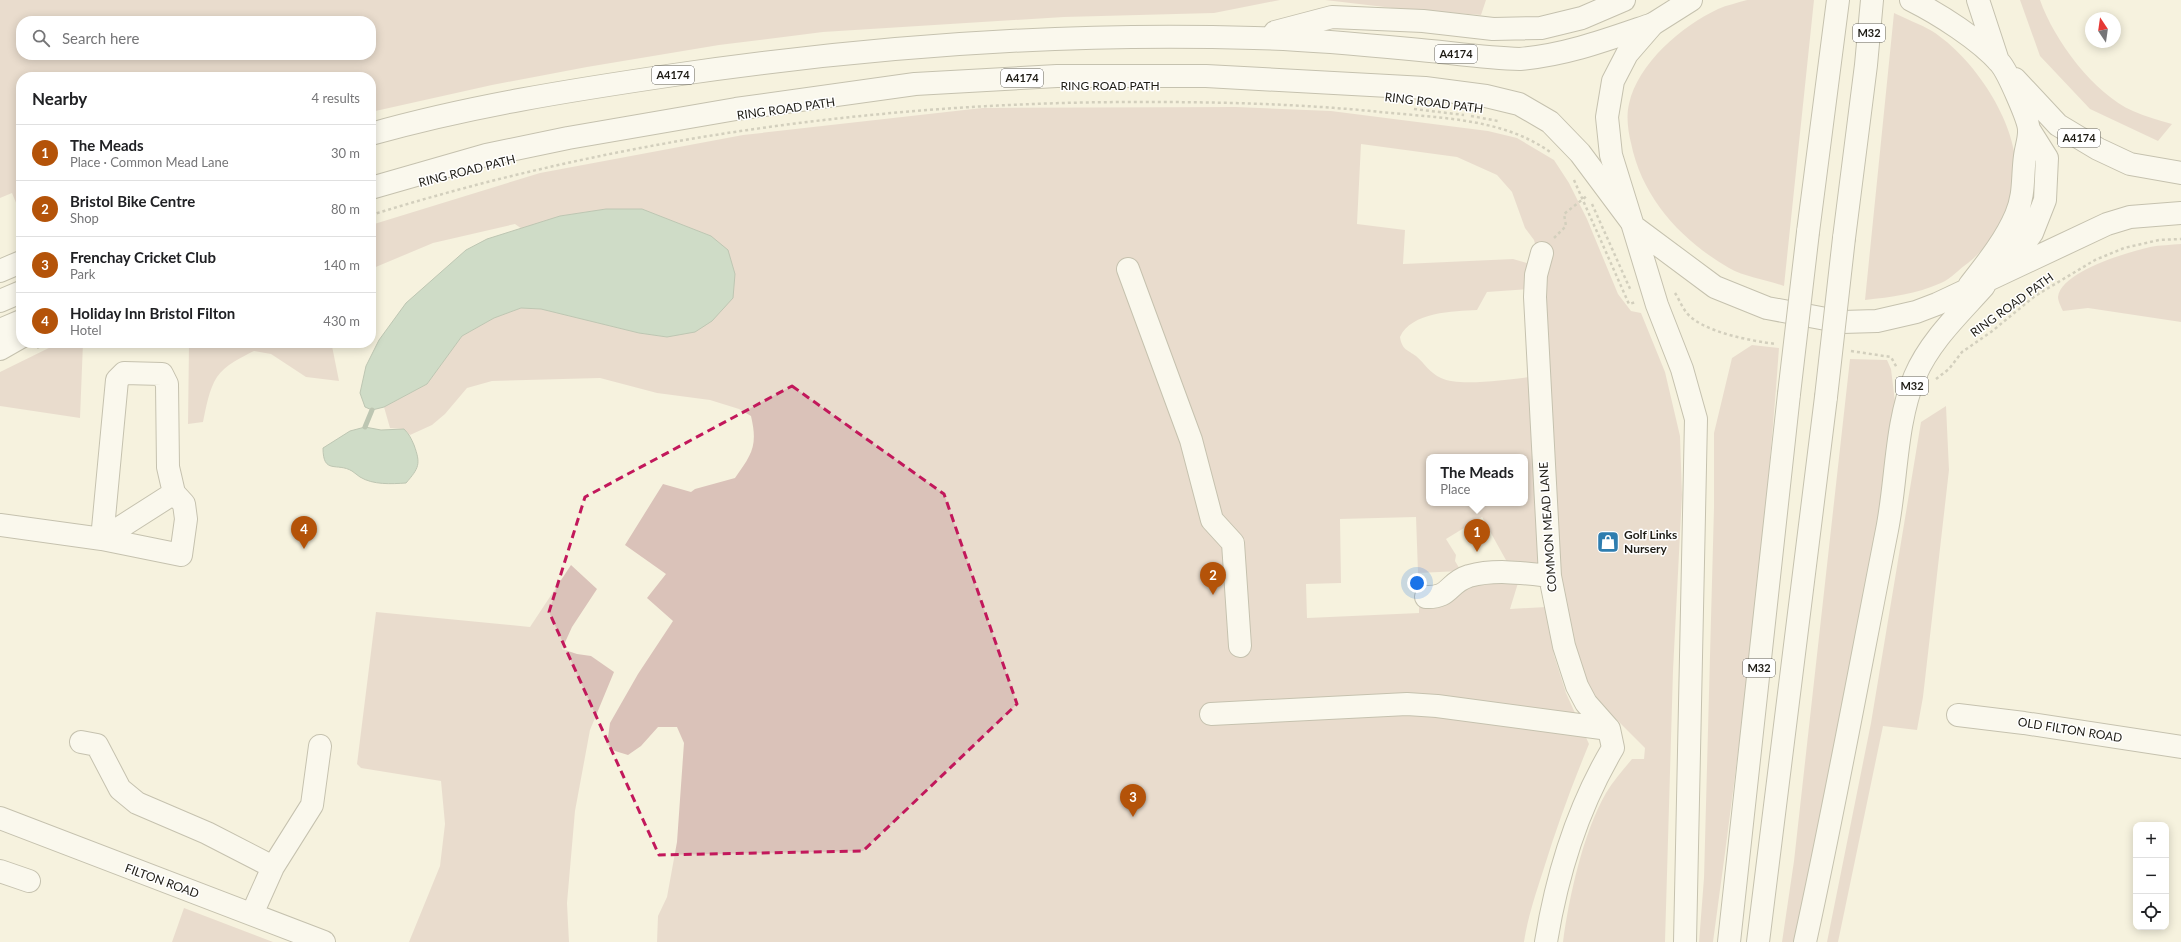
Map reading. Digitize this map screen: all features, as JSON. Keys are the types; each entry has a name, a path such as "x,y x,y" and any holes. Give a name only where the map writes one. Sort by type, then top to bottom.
{"main road":[{"name":"A4174","path":"1254,38 1332,17 1423,21 1493,29 1541,28 1582,18 1624,0"},
{"path":"1678,0 1627,54 1613,81 1607,117 1611,155 1632,223 1645,299 1682,369 1696,419 1685,942"},
{"path":"1658,20 1691,0"},
{"name":"M32","path":"1729,942 1789,394 1838,0"},
{"name":"M32","path":"1758,942 1826,397 1866,65 1872,0"},
{"path":"1911,0 1939,16 2000,62"},
{"path":"1978,0 2000,62 2016,93 2030,131 2047,158 2044,200 2032,233 2016,255 1993,277"},
{"name":"A4174","path":"376,133 482,108 554,94 720,68 842,53 980,42 1133,36 1254,38 1341,43 1520,59 1539,57 1578,49 1658,20"},
{"name":"A4174","path":"2000,62 2058,125 2098,149 2130,164 2181,173"},
{"name":"A4174","path":"376,187 486,155 568,138 736,109 915,84 1057,76 1206,76 1425,88 1486,96 1519,104 1550,122 1570,143 1632,223"},
{"path":"1965,290 1999,246 2016,216 2025,181 2025,157 2030,131"},
{"path":"1632,223 1715,288 1767,308 1842,322 1877,321 1916,312 2107,224 2130,217 2181,214"},
{"name":"COMMON MEAD LANE","path":"1542,253 1536,275 1535,297 1550,576 1564,646 1577,686 1586,703 1609,729"},
{"path":"1128,269 1191,440 1212,520 1234,543 1240,646"},
{"name":"M32","path":"1805,942 1889,519 1905,408 1915,376 1930,348 1941,333 1993,277"},
{"path":"0,301 16,294"},
{"path":"0,330 16,323"},
{"path":"0,349 16,340"},
{"path":"0,525 102,539 181,555 186,519 184,504 174,493 168,467 167,384 162,374 124,373 117,380 102,539"},
{"path":"102,539 174,493"},
{"path":"1426,598 1438,598 1456,582 1468,576 1488,572 1550,576"},
{"path":"1211,714 1407,704 1437,706 1609,729 1613,748 1584,803 1559,883 1546,942"},
{"name":"OLD FILTON ROAD","path":"1958,715 2181,747"},
{"path":"81,742 97,745 120,789 137,804 207,833 273,867"},
{"path":"252,914 273,867 312,804 320,746"},
{"name":"FILTON ROAD","path":"1,820 324,942"},
{"path":"0,871 28,881"}],"path":[{"name":"RING ROAD PATH","path":"376,214 496,180 595,158 765,127 868,115 1024,103 1259,103 1358,110 1474,123 1500,128 1530,139 1552,154"},
{"name":"RING ROAD PATH","path":"1408,108 1473,116 1504,122"},
{"path":"1571,174 1629,304 1672,288 1686,313 1712,329 1730,335 1780,344"},
{"path":"1585,188 1645,299"},
{"path":"1542,253 1566,226 1564,214 1588,195"},
{"name":"RING ROAD PATH","path":"1931,382 1949,369 1962,352 1991,332 2036,296 2095,260 2124,248 2159,240 2181,239"},
{"path":"1848,351 1891,357 1898,370"}],"highlighted area":[{"path":"792,386 944,494 1017,704 863,851 659,855 549,612 585,497"}],"shaded area":[{"path":"0,0 1280,0 1214,13 1064,17 823,32 719,45 587,67 492,85 376,111 376,72 16,72 16,203 12,193 0,198"},
{"path":"1325,0 1486,0 1481,15 1393,8"},
{"path":"1747,0 1814,0 1784,286 1749,276 1729,268 1695,245 1680,231 1654,200 1644,182 1636,163 1628,129 1628,109 1634,89 1642,74 1663,48 1690,25 1704,16 1721,8"},
{"path":"2020,0 2040,0 2046,16 2065,48 2090,79 2104,92 2118,103 2133,111 2172,124 2158,141 2090,109 2040,56"},
{"path":"1894,13 1932,31 1963,57 1977,74 2001,113 2009,133 2014,153 2016,172 2015,185 2008,211 1995,234 1978,254 1952,276 1932,287 1894,296 1865,300"},
{"path":"1236,107 1331,111 1488,131 1517,138 1554,160 1569,183 1587,219 1618,294 1631,311 1641,313 1665,372 1680,436 1682,495 1673,671 1665,942 1563,942 1573,886 1590,827 1606,793 1632,759 1644,759 1645,748 1613,716 1590,699 1581,680 1557,576 1544,279 1534,240 1525,228 1512,192 1497,175 1457,157 1361,144 1357,224 1405,230 1403,264 1513,259 1527,263 1528,289 1487,292 1477,310 1434,314 1413,322 1400,337 1402,345 1406,349 1416,356 1434,374 1449,381 1484,382 1530,377 1538,564 1507,562 1482,517 1446,539 1456,555 1455,561 1461,571 1418,573 1416,517 1340,519 1341,583 1306,584 1307,618 1419,613 1419,606 1446,605 1461,582 1518,583 1510,609 1546,607 1554,655 1566,693 1589,744 1549,852 1532,905 1524,942 657,942 658,916 667,897 677,842 684,743 677,727 658,727 641,746 628,755 615,751 607,745 610,723 638,674 673,621 647,598 666,574 625,545 663,484 691,492 695,489 735,478 746,462 752,449 754,435 751,416 739,409 710,400 657,393 600,378 492,381 467,388 445,414 432,425 410,435 403,429 390,428 384,407 427,384 462,336 494,318 521,308 541,309 639,333 667,337 711,236 642,209 606,209 560,216 522,229 515,224 433,243 376,267 376,223 540,173 743,135 982,108"},
{"path":"606,209 642,209 711,236 728,250 735,274 733,298 712,321 695,332 667,337 639,333 541,309 521,308 494,318 462,336 427,384 384,407 372,410 365,407 360,393 366,366 379,340 406,303 466,250 487,239 560,216"},
{"path":"2181,244 2181,322 2088,308 2063,311 2058,297 2062,288 2071,279 2083,271 2112,258 2154,246"},
{"path":"1752,345 1779,348 1767,497 1733,794 1713,942 1699,942 1704,878 1714,507 1714,433 1732,358"},
{"path":"49,348 83,348 80,418 0,406 0,372"},
{"path":"189,348 332,348 339,381 306,377 271,354 254,351 234,362 220,373 214,382 210,393 203,422 188,424"},
{"path":"1850,359 1887,360 1891,369 1897,418 1874,555 1795,942 1782,942 1794,861"},
{"path":"1946,406 1949,470 1923,697 1917,730 1883,726 1838,942 1827,942 1871,723 1921,422"},
{"path":"365,427 381,430 404,429 409,434 418,457 418,466 406,483 376,483 365,480 352,471 328,465 325,462 323,448 350,431"},
{"path":"571,565 597,589 572,627 562,649 577,654 591,656 614,672 590,730 575,811 567,903 569,942 409,942 440,866 445,824 441,781 361,768 357,764 376,612 530,627"},
{"path":"184,908 273,942 172,942"}],"waterway":[{"path":"365,427 372,410"}],"place":[{"name":"Golf Links Nursery","path":"1608,542"},
{"name":"Holiday Inn Bristol Filton","path":"304,549"},
{"name":"The Meads","path":"1477,552"},
{"name":"Bristol Bike Centre","path":"1213,595"},
{"name":"Frenchay Cricket Club","path":"1133,817"}]}
